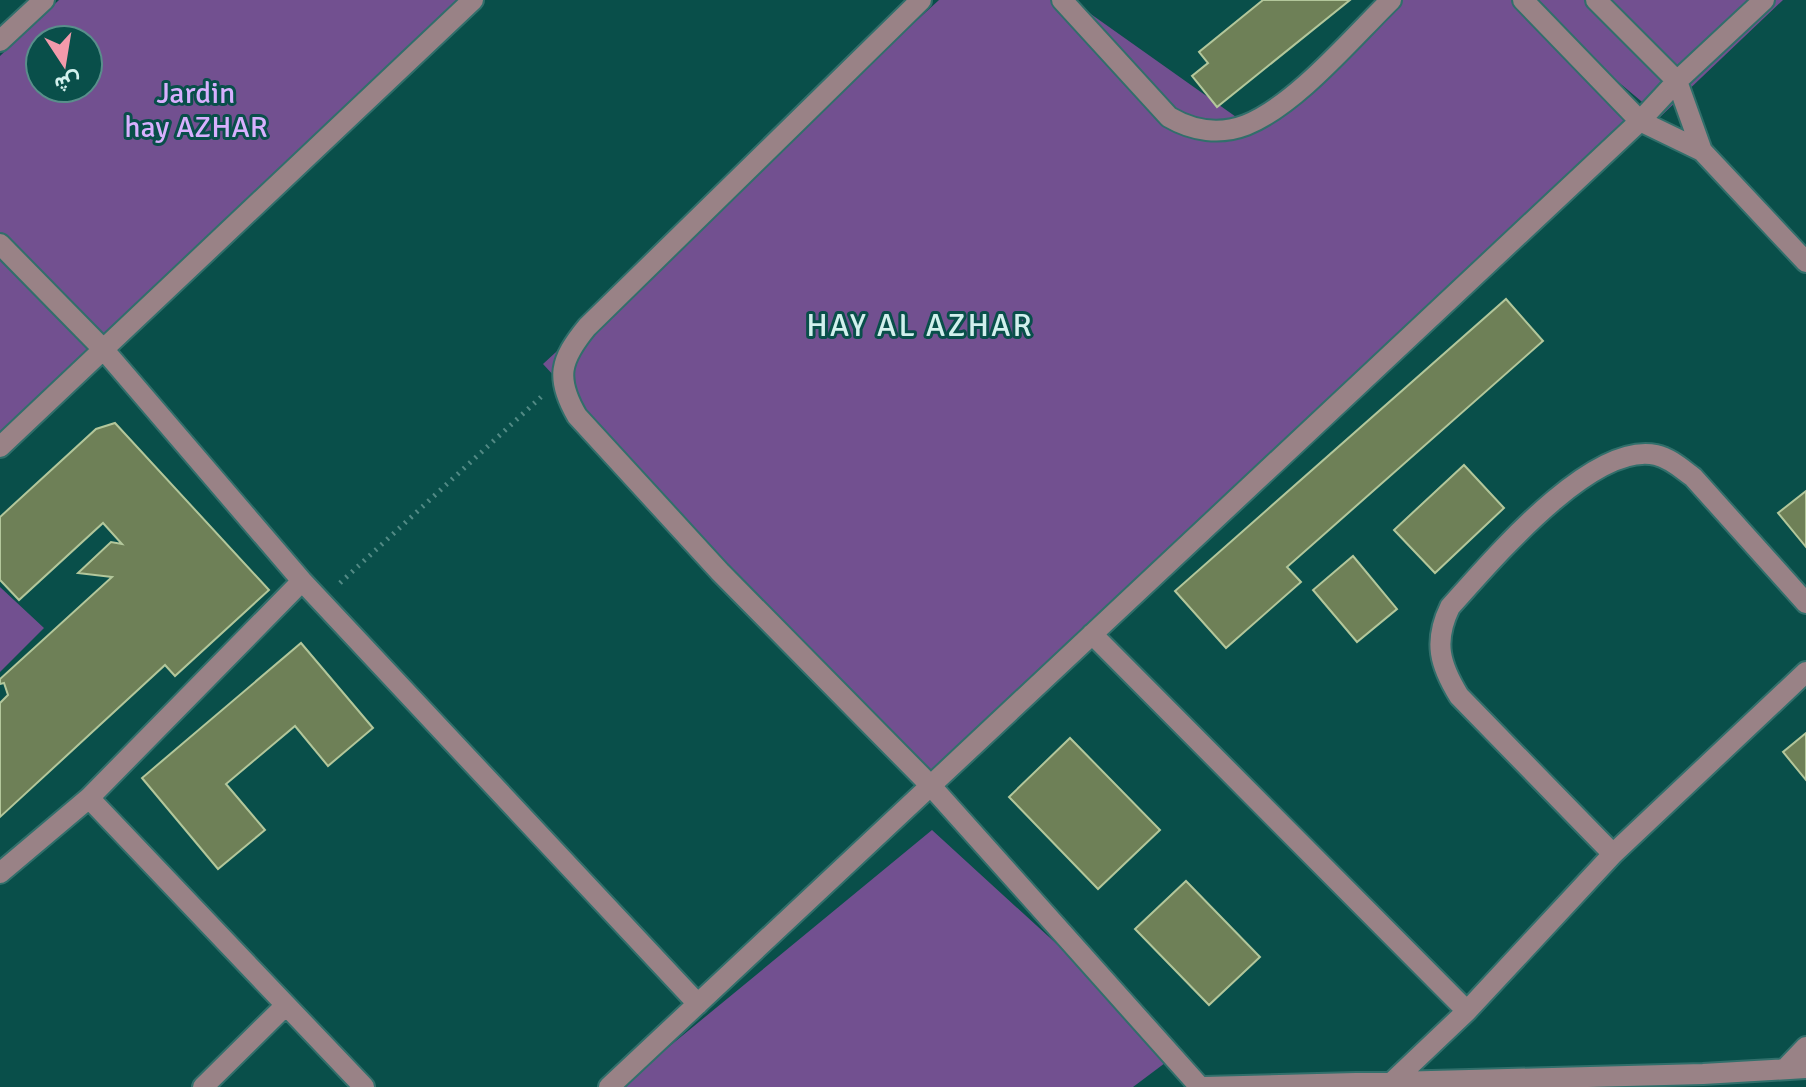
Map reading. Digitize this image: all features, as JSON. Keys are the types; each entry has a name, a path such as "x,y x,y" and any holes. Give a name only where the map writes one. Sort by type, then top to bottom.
{"street":[{"path":"0,41 44,0"},
{"path":"0,447 473,0"},
{"path":"921,0 587,327 569,352 562,378 577,416 720,572 931,786 1202,1087 1704,1081 1806,1068"},
{"path":"1062,0 1169,117 1186,127 1206,131 1246,125 1267,113 1300,89 1391,0"},
{"path":"1523,0 1640,121 1702,151 1806,262"},
{"path":"1596,0 1677,81 1702,151"},
{"path":"609,1087 1640,121 1677,81 1764,0"},
{"path":"0,244 104,350 302,581 698,1004"},
{"path":"1613,854 1459,696 1444,672 1441,659 1443,621 1450,607 1546,507 1578,480 1606,464 1636,456 1655,455 1673,462 1693,477 1806,603"},
{"path":"0,873 89,798 302,581"},
{"path":"1092,634 1467,1011"},
{"path":"1390,1085 1467,1011 1613,854 1806,672"},
{"path":"89,798 364,1087"},
{"path":"203,1087 285,1006"},
{"path":"1785,1069 1806,1047"}],"path":[{"path":"321,601 562,378"}],"green space":[{"name":"Jardin hay AZHAR","path":"59,0 471,0 0,450 0,56 24,33 24,104 104,104 104,24 34,24"},
{"path":"939,0 1071,0 1246,124 1385,0 1783,0 1660,117 1547,22 1640,121 934,788 543,364"},
{"path":"0,587 44,628 0,672"},
{"path":"932,830 1177,1054 1133,1087 620,1087"}],"building":[{"path":"1263,0 1350,0 1217,107 1192,76 1208,63 1199,52"},
{"path":"1506,299 1543,341 1287,567 1301,582 1226,648 1175,591"},
{"path":"115,423 269,590 175,676 165,665 0,817 0,703 8,695 0,679 112,577 78,573 111,542 122,544 103,523 19,600 0,580 0,517 96,429"},
{"path":"1464,465 1504,508 1435,573 1394,530"},
{"path":"1806,491 1806,547 1778,513"},
{"path":"1353,556 1397,609 1357,642 1313,590"},
{"path":"301,643 373,728 328,766 295,726 226,784 265,830 218,869 142,778"},
{"path":"1806,733 1806,780 1783,752"},
{"path":"1070,738 1160,830 1098,889 1009,797"},
{"path":"1186,881 1260,957 1209,1005 1135,929"}],"district":[{"name":"HAY AL AZHAR","path":"920,325"}]}
